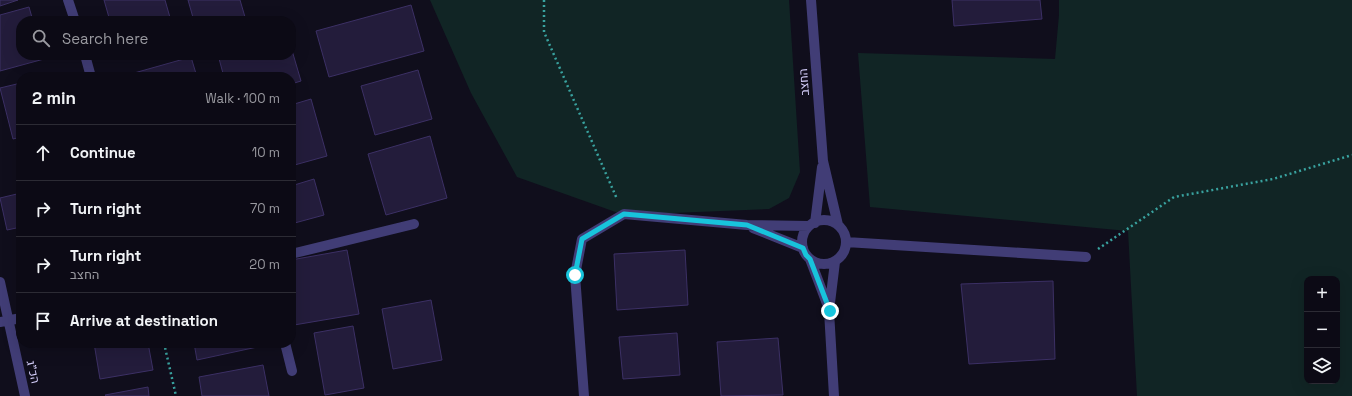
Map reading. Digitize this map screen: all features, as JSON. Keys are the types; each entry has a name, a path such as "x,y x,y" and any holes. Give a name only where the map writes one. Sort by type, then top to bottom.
{"street":[{"path":"68,0 73,16"},
{"name":"החצב","path":"811,0 823,161 838,225"},
{"path":"87,60 90,72"},
{"name":"החצב","path":"812,224 823,161"},
{"path":"584,396 575,275 582,239 624,215 747,225 812,224 828,221 838,225 845,235 846,242 843,253 835,262 830,311 834,396"},
{"path":"296,253 414,224"},
{"path":"812,224 803,236 803,248 806,255 810,259 830,311"},
{"path":"747,225 803,248"},
{"path":"846,242 1086,257"},
{"path":"810,259 822,264 835,262"},
{"name":"הכ\"ג","path":"0,282 4,321 25,396"},
{"path":"4,321 16,319"},
{"path":"286,348 292,371"}],"path":[{"path":"544,0 544,32 624,215"},
{"path":"1086,257 1174,197 1273,179 1352,154"},
{"path":"165,348 176,396"}],"green space":[{"path":"430,0 789,0 800,172 789,198 769,209 624,215 517,177 471,93"},
{"path":"1059,0 1352,0 1352,396 1137,396 1128,231 870,207 858,53 1055,59"}],"building":[{"path":"0,0 18,0 0,6"},
{"path":"104,0 165,0 170,16 109,16"},
{"path":"188,0 240,0 245,16 193,16"},
{"path":"952,0 1040,0 1042,19 954,26"},
{"path":"411,5 424,51 329,77 316,31"},
{"path":"29,7 32,16 16,16 16,60 40,60 0,71 0,15"},
{"path":"180,60 192,60 196,72 138,72"},
{"path":"219,60 295,60 301,81 296,82 296,72 223,72"},
{"path":"418,70 432,119 375,135 361,86"},
{"path":"16,84 16,138 13,139 0,88"},
{"path":"311,99 327,156 296,165 296,104"},
{"path":"430,136 447,198 386,215 368,154"},
{"path":"314,179 324,215 296,223 296,184"},
{"path":"16,194 16,228 7,230 0,198"},
{"path":"347,250 359,314 296,325 296,259"},
{"path":"685,250 688,305 617,310 614,254"},
{"path":"1053,281 1055,359 969,364 961,284"},
{"path":"431,300 442,360 393,369 382,309"},
{"path":"353,326 364,388 325,395 314,333"},
{"path":"677,333 680,375 623,379 619,337"},
{"path":"778,338 783,395 721,396 717,342"},
{"path":"95,348 149,348 153,370 100,379"},
{"path":"195,348 253,348 197,360"},
{"path":"263,365 269,396 202,396 199,377"},
{"path":"148,387 149,396 105,395"}],"route":[{"path":"575,275 582,239 624,214 747,225 803,248 806,255 810,259 830,311"}]}
